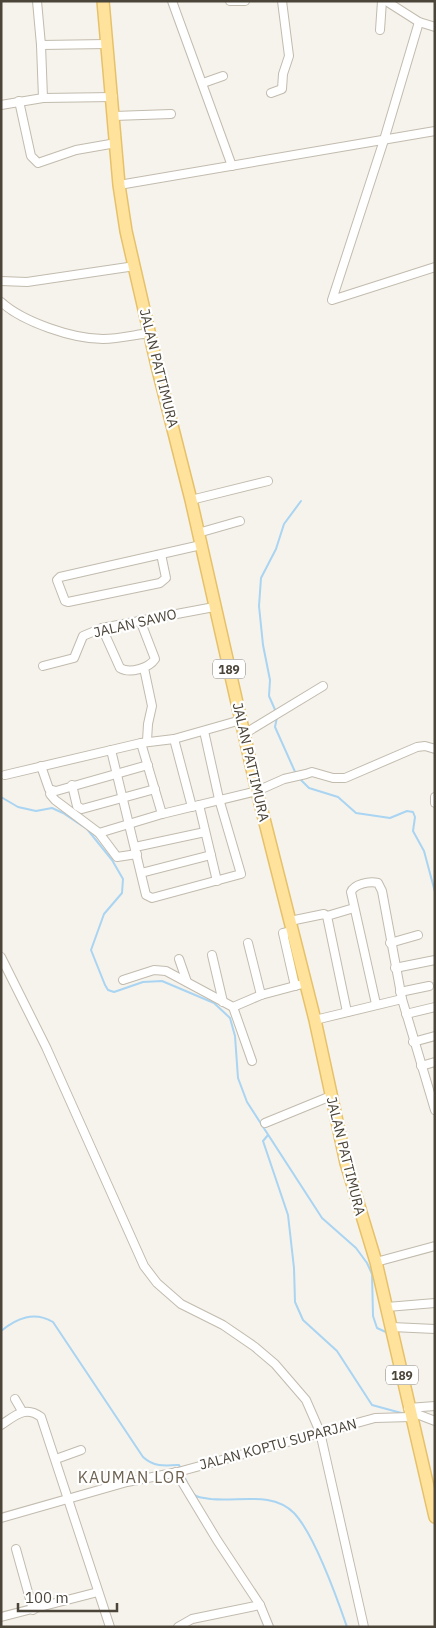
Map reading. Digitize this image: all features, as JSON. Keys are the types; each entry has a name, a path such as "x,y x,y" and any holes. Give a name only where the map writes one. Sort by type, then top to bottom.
{"main road":[{"name":"JALAN PATTIMURA","path":"103,1 126,231 149,333 191,500 257,791 315,1020 356,1201 376,1262 393,1331 410,1413 433,1500 435,1517"}],"street":[{"path":"37,1 43,98"},
{"path":"172,1 232,166"},
{"path":"230,1 245,1"},
{"path":"271,92 282,89 283,74 289,57 282,1"},
{"path":"380,30 382,1"},
{"path":"386,1 419,22 435,27"},
{"path":"419,22 384,140 332,300 435,266"},
{"path":"41,45 107,44"},
{"path":"203,83 222,76"},
{"path":"1,105 43,98 113,97"},
{"path":"19,101 31,156 38,163 76,150 116,143"},
{"path":"114,116 171,114"},
{"path":"120,185 435,130"},
{"path":"1,281 27,282 135,266"},
{"path":"1,302 25,318 90,338 104,339 149,333"},
{"path":"191,500 268,481"},
{"path":"198,533 240,521"},
{"path":"161,554 166,578 160,583 68,602 63,599 58,588 57,580 60,577 161,554 201,545"},
{"name":"JALAN SAWO","path":"43,666 74,658 83,636 102,628 214,607"},
{"path":"102,628 120,668 126,671 144,668 155,659 140,620"},
{"path":"144,668 152,706 144,742 148,765 162,814"},
{"path":"244,734 323,686"},
{"path":"5,775 144,742 174,739 241,720"},
{"path":"111,750 124,797 146,895 149,898 240,876 242,873 220,800 204,731"},
{"path":"174,739 205,832 217,881"},
{"path":"100,833 162,814 257,791 295,776 312,772 333,778 345,778 417,747 425,746 435,749"},
{"path":"41,766 46,784 56,791 148,765"},
{"path":"72,785 79,808 155,789"},
{"path":"52,790 50,794 58,804 100,833 117,857 205,832"},
{"path":"435,797 435,803"},
{"path":"142,873 211,855"},
{"path":"376,1004 354,908 352,888 371,882 378,883 382,890 401,996 420,1066 431,1089 435,1110"},
{"path":"295,986 283,933 292,926 324,914 327,916 354,908"},
{"path":"327,916 347,1012"},
{"path":"390,943 418,935"},
{"path":"248,943 261,995"},
{"path":"212,955 223,1002"},
{"path":"1,958 46,1047 144,1266 157,1284 180,1304 240,1335 275,1364 306,1400 320,1432 364,1627"},
{"path":"179,959 187,982"},
{"path":"395,968 435,960"},
{"path":"123,980 160,970 177,976 233,1006 261,995 306,983"},
{"path":"315,1020 376,1004 429,986"},
{"path":"233,1006 252,1061"},
{"path":"406,1014 435,1008"},
{"path":"413,1042 435,1036"},
{"path":"420,1066 435,1062"},
{"path":"265,1123 331,1096"},
{"path":"376,1262 435,1246"},
{"path":"387,1307 435,1303"},
{"path":"393,1331 435,1329"},
{"path":"15,1399 22,1411"},
{"path":"410,1413 435,1406"},
{"path":"1,1425 22,1411 28,1410 41,1417 110,1627"},
{"path":"410,1413 435,1420"},
{"name":"JALAN KOPTU SUPARJAN","path":"1,1518 69,1498 177,1472 320,1432 386,1416 410,1413"},
{"path":"56,1459 80,1450"},
{"path":"177,1472 217,1540 260,1604 269,1627"},
{"path":"16,1548 33,1610"},
{"path":"1,1617 98,1592"},
{"path":"178,1627 192,1619 260,1604"}],"waterway":[{"path":"276,712 269,696 270,680 263,645 259,606 261,578 276,549 284,524 301,501"},
{"path":"277,717 275,727 296,774"},
{"path":"299,778 309,788 338,797 356,813 390,818 407,811 413,812 415,817 413,831 424,851 435,892"},
{"path":"1,797 18,807 36,811 52,808 87,829 112,860 123,879 122,893 104,914 91,950 108,990 114,992 143,982 162,981 214,1003 230,1018 235,1036 238,1078 247,1102 322,1218 356,1248 367,1263 372,1274 373,1316 377,1328 388,1333"},
{"path":"268,1135 263,1141 288,1215 294,1268 295,1302 303,1320 337,1351 372,1405 405,1414"},
{"path":"1,1331 13,1323 26,1318 39,1317 53,1322 143,1457 155,1464 164,1466 179,1465 181,1469"},
{"path":"183,1473 190,1489 198,1497 222,1500 265,1500 285,1506 294,1513 310,1536 317,1551 347,1627"}],"district":[{"name":"KAUMAN LOR","path":"132,1477"}]}
